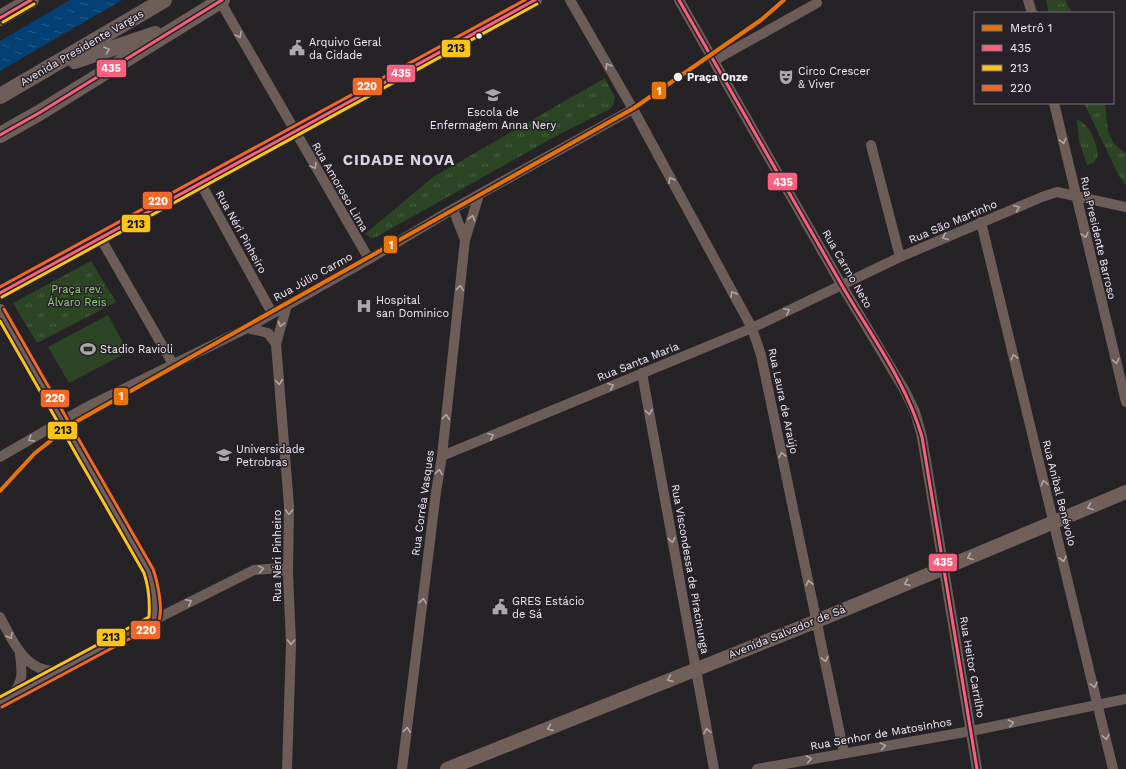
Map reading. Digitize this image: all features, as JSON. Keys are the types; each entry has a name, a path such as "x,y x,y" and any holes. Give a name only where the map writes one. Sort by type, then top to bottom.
{"main road":[{"path":"0,18 31,0"},
{"name":"Avenida Presidente Vargas","path":"0,96 164,0"},
{"path":"0,135 221,1"},
{"path":"43,72 184,24"}],"street":[{"path":"0,293 535,0"},
{"name":"Rua Laura de Araújo","path":"570,0 633,109 752,328 761,355 844,753"},
{"name":"Rua Carmo Neto","path":"679,0 715,60 841,284 905,391 915,412 922,437 944,568"},
{"path":"1028,0 1032,12"},
{"name":"Rua Amoroso Lima","path":"221,1 369,259"},
{"path":"715,60 817,3"},
{"name":"Rua Presidente Barroso","path":"1054,104 1076,197 1123,378 1126,402"},
{"name":"Rua Júlio Carmo","path":"0,457 62,421 247,328 369,259 452,209 633,109"},
{"path":"871,145 900,257"},
{"name":"Rua Néri Pinheiro","path":"201,184 272,313"},
{"name":"Rua São Martinho","path":"841,284 981,222 1057,192 1126,208"},
{"name":"Rua Corrêa Vasques","path":"402,769 435,499 442,456 465,240 479,195"},
{"name":"Rua Corrêa Vasques","path":"452,209 465,240"},
{"name":"Rua Aníbal Benévolo","path":"981,222 1114,769"},
{"path":"101,239 173,364"},
{"name":"Rua Santa Maria","path":"442,456 752,328 841,284"},
{"name":"Rua Néri Pinheiro","path":"286,769 291,644 288,573 289,506 276,344 287,305"},
{"path":"0,311 149,571 155,594 154,620"},
{"path":"247,328 268,333 276,344"},
{"name":"Rua Viscondessa de Piracinunga","path":"642,373 714,769"},
{"name":"Avenida Salvador de Sá","path":"447,769 817,621 1126,492"},
{"path":"4,701 154,620 254,570 280,568 288,573"},
{"name":"Rua Heitor Carrilho","path":"944,568 977,769"},
{"path":"0,617 20,654 22,671 20,686 4,701"},
{"path":"20,654 50,672 60,670"},
{"name":"Rua Senhor de Matosinhos","path":"757,769 971,731 1126,699"}],"green space":[{"path":"1046,0 1065,0 1071,12 1049,12"},
{"path":"605,78 615,98 610,109 558,135 376,237 371,238 365,234 433,177"},
{"path":"1084,104 1105,104 1107,125 1110,137 1119,148 1126,153 1126,185 1119,176"},
{"path":"1077,120 1086,125 1093,136 1097,148 1097,158 1093,163 1087,165 1079,141"},
{"name":"Praça rev. Álvaro Reis","path":"91,261 116,302 37,343 13,303"},
{"name":"Stadio Ravioli","path":"108,315 128,352 69,383 48,347"}],"water":[{"path":"70,0 122,0 0,71 0,41"}],"metro line":[{"name":"1","path":"0,491 35,453 72,424 634,108 761,20 784,0"}],"transit line":[{"name":"435","path":"0,18 31,0"},
{"name":"435","path":"0,135 39,113 222,0"},
{"name":"220","path":"0,287 525,0"},
{"name":"435","path":"0,293 535,0"},
{"name":"435","path":"679,0 840,282 897,377 915,416 922,437 977,769"},
{"name":"213","path":"3,22 34,4"},
{"name":"213","path":"2,297 537,4"},
{"name":"220","path":"2,707 157,624 160,613 158,589 153,569 4,309"},
{"name":"213","path":"0,321 144,573 148,590 149,606 149,617 0,697"}],"place":[{"name":"Arquivo Geral da Cidade","path":"297,48"},
{"name":"Praça Onze","path":"678,77"},
{"name":"Circo Crescer & Viver","path":"786,77"},
{"name":"Escola de Enfermagem Anna Nery","path":"493,95"},
{"name":"Hospital san Dominico","path":"364,306"},
{"name":"Stadio Ravioli","path":"88,349"},
{"name":"Universidade Petrobras","path":"224,455"},
{"name":"GRES Estácio de Sá","path":"500,607"}],"district":[{"name":"CIDADE NOVA","path":"399,160"}]}
